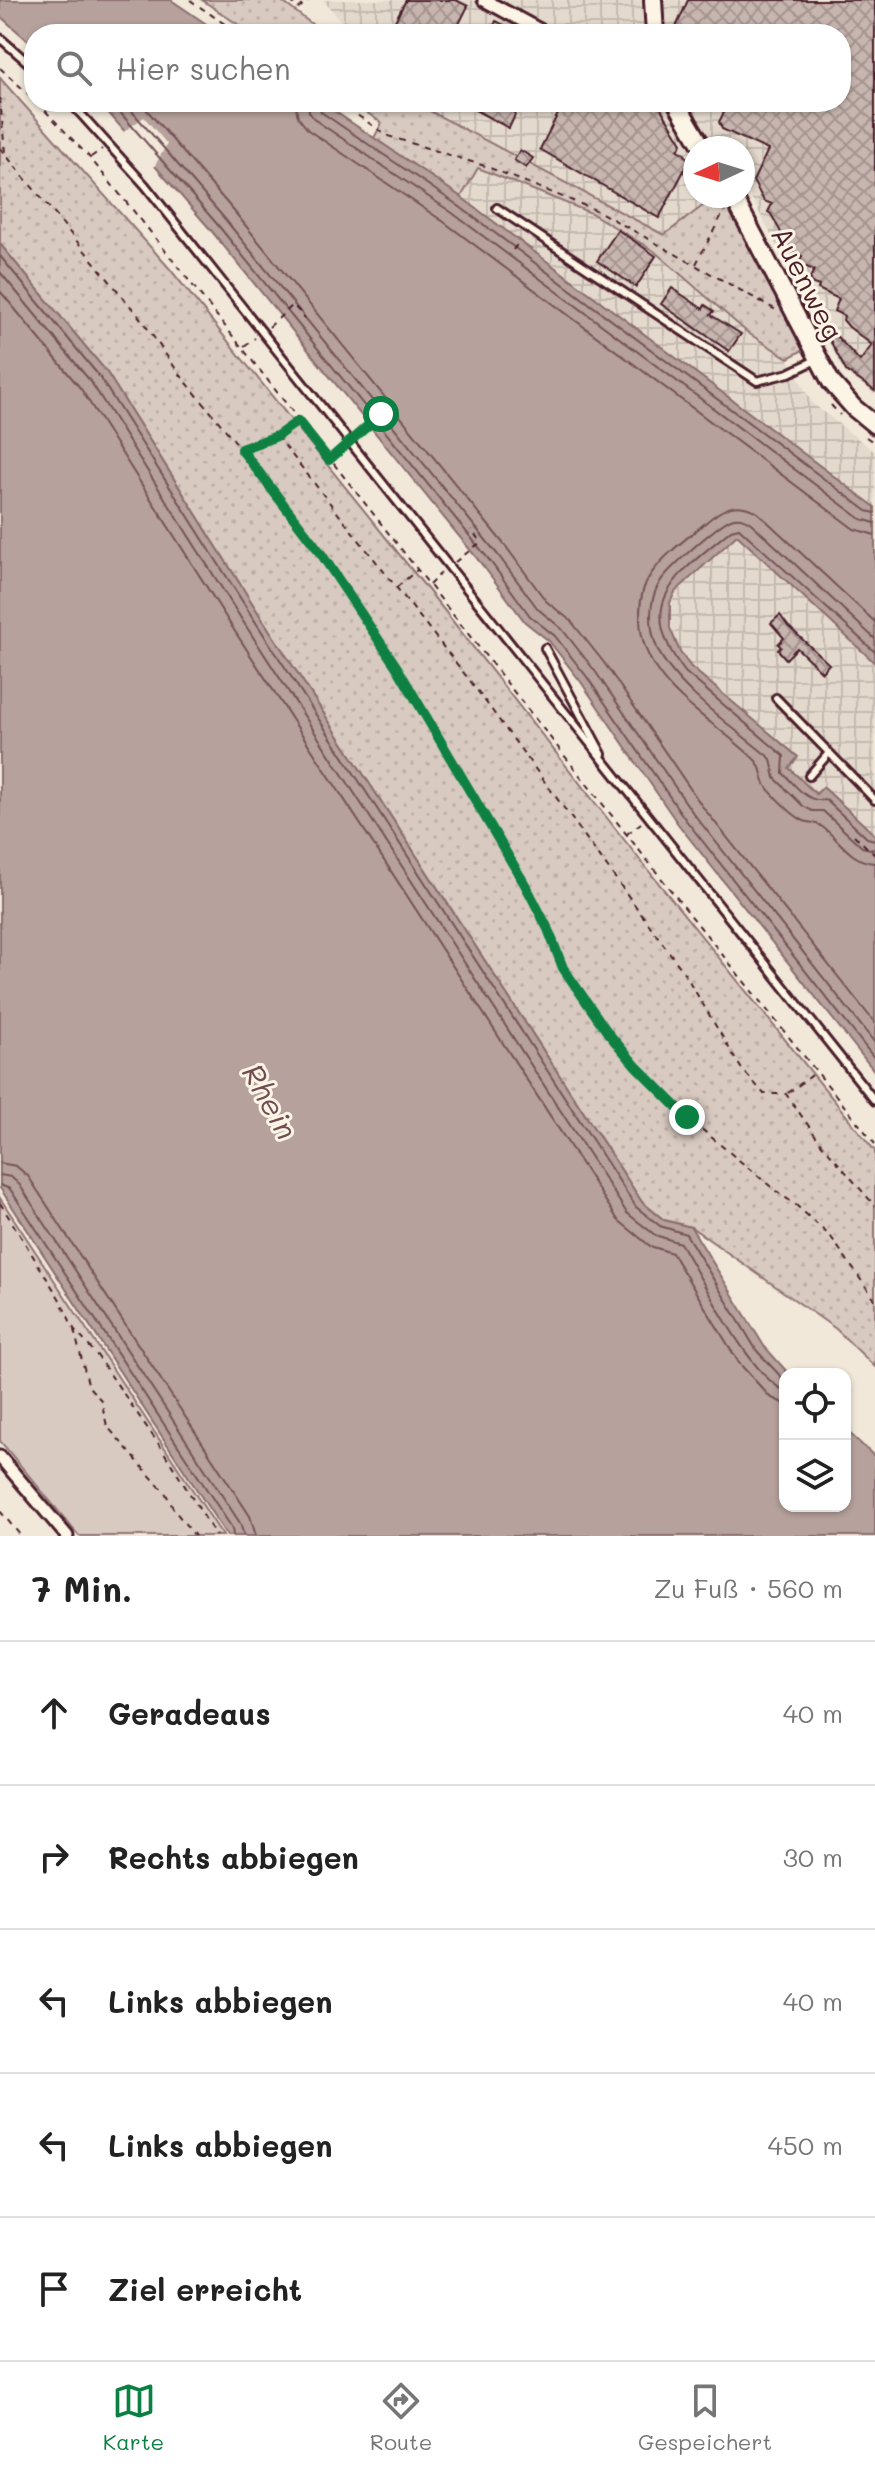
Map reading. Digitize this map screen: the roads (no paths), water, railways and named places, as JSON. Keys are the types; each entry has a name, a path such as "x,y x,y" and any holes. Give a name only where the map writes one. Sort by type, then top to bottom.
{"street":[{"path":"484,0 528,24"},
{"path":"653,0 654,24"},
{"path":"682,112 696,136"},
{"name":"Auenweg","path":"735,208 831,382 854,408 875,425"},
{"path":"0,1457 67,1536"}],"lane":[{"path":"0,38 24,59"},
{"path":"80,112 109,143 875,1101"},
{"path":"497,208 757,381 789,373 818,359"},
{"path":"545,648 610,768"},
{"path":"776,698 875,800"},
{"path":"809,776 829,753"}],"water":[{"path":"0,0 171,0 206,24 24,24 24,37 0,16"},
{"path":"108,112 336,112 461,197 875,507 875,663 737,535 675,592 670,603 670,628 680,652 691,667 798,757 789,768 816,794 823,787 875,835 875,1072 678,824 581,682 549,641 525,622 484,567 210,229"},
{"name":"Rhein","path":"0,244 106,371 259,614 642,1202 664,1220 691,1227 764,1346 784,1368 779,1368 779,1512 851,1512 851,1435 875,1457 875,1536 227,1536 0,1188"}]}
